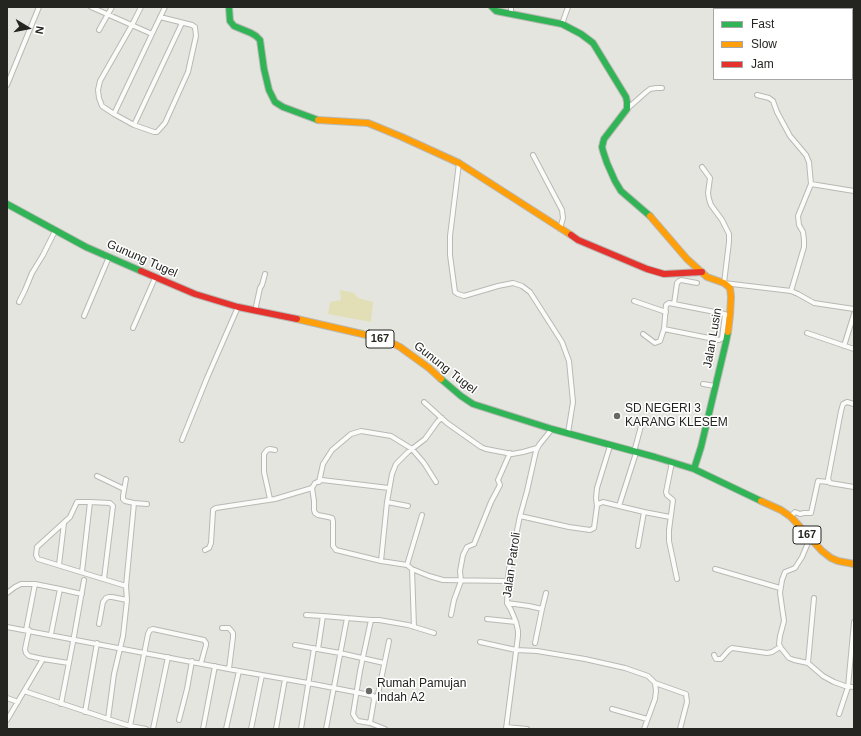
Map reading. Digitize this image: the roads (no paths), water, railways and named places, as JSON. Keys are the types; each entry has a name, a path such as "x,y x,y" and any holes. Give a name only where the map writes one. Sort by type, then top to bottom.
{"street":[{"path":"7,85 38,7"},
{"path":"91,7 152,34"},
{"path":"99,30 112,7"},
{"path":"141,7 100,81 98,90 100,103 102,106 134,125 154,132 157,132 165,123 188,72 196,36 195,27 192,25 160,17"},
{"path":"114,114 164,7"},
{"path":"229,7 230,21 234,26 251,33 260,40 269,90 275,102 283,107 317,120 368,123 402,137 458,163 560,230 578,240 659,273 669,274 702,272"},
{"path":"492,7 496,11 562,24 581,34 593,43 626,97 628,102 627,109"},
{"path":"510,14 511,7"},
{"path":"562,24 568,7"},
{"path":"134,125 182,23"},
{"path":"662,88 656,88 645,93 627,109 604,139 602,147 603,151 611,173 621,190 653,219 687,258 710,278 724,283 791,291 820,305 854,309"},
{"path":"757,95 769,98 773,101 777,112 790,136 808,158 809,162 812,184 798,216 803,232 804,248 791,291"},
{"path":"533,155 562,210 563,218 560,230"},
{"path":"458,163 450,236 450,255 456,292 464,296 513,283 522,286 530,292 562,342 569,361 573,402 568,433"},
{"path":"702,167 710,178 708,193 711,205 722,220 729,234 724,283"},
{"path":"812,184 854,191"},
{"name":"Gunung Tugel","path":"7,204 55,231 109,257 155,278 196,294 238,307 388,341 400,347 429,368 461,396 473,404 552,429 694,469 781,510 790,517"},
{"path":"19,302 32,273 55,231"},
{"path":"84,316 109,257"},
{"path":"256,311 260,288 262,286 265,274"},
{"path":"133,328 155,278"},
{"path":"674,304 677,283 679,281 681,280 697,283"},
{"name":"Jalan Lusin","path":"694,469 701,447 725,349 730,288 724,283"},
{"path":"634,301 666,312"},
{"path":"643,334 655,343 660,341 664,329 666,305 669,303 727,315 722,338 719,340 664,329"},
{"path":"182,440 238,307"},
{"path":"844,346 854,314"},
{"path":"807,333 854,350"},
{"path":"703,384 715,386"},
{"path":"424,402 466,437 486,450 510,453 523,452 537,448"},
{"path":"829,482 828,476 843,404 847,402 854,404"},
{"path":"381,561 389,488 396,464 404,455 425,439 442,418"},
{"path":"619,506 635,453 641,426"},
{"name":"Jalan Patroli","path":"506,728 518,631 516,622 507,603 508,581 514,541 537,448 552,429"},
{"path":"319,482 323,464 332,450 351,434 361,431 391,436 412,449 424,463 436,482"},
{"path":"520,516 569,527 590,530 594,528 597,506 597,488 610,446"},
{"path":"270,499 264,472 264,454 270,449 276,450"},
{"path":"451,615 454,600 461,580 460,571 463,555 467,547 474,544 491,502 500,485 499,479 510,453"},
{"path":"672,462 666,492 667,495 673,500 670,517 669,541 677,579"},
{"path":"96,476 124,489"},
{"path":"126,479 123,496 125,501 147,504"},
{"path":"389,488 322,480 315,483 312,488 315,513 332,518 333,546 336,550 381,561 407,565 412,569 443,580 508,581"},
{"path":"790,517 796,512 800,514 811,513 818,481 854,488"},
{"path":"205,550 209,548 211,543 212,511 214,509 275,499 312,488"},
{"path":"104,579 113,506 110,503 77,502 70,517 37,547 36,555 38,559 126,586"},
{"path":"82,572 90,502"},
{"path":"387,502 408,506"},
{"path":"597,506 600,502 603,502 670,517"},
{"path":"108,719 114,674 123,638 127,600 126,586 134,503"},
{"path":"638,546 644,512"},
{"path":"407,565 422,515"},
{"name":"167","path":"790,517 822,551 831,558 854,564"},
{"path":"59,565 64,523"},
{"path":"810,538 802,557 795,568 788,570 783,574 780,597 784,617 779,640 780,647 789,658 808,663 826,677 844,686 854,687"},
{"path":"412,569 414,627"},
{"path":"715,569 780,588"},
{"path":"61,704 84,580"},
{"path":"7,593 21,584 35,584 82,594"},
{"path":"35,584 27,630 25,649 26,654 43,659 69,663"},
{"path":"51,634 60,589"},
{"path":"535,643 546,593"},
{"path":"99,624 103,602 107,597 127,600"},
{"path":"808,663 814,598"},
{"path":"507,603 542,609"},
{"path":"306,615 391,621 434,633"},
{"path":"300,729 308,683 324,616"},
{"path":"326,729 348,618"},
{"path":"487,619 516,622"},
{"path":"371,620 353,711 354,717 358,721 370,723 385,729"},
{"path":"839,714 848,687 854,622"},
{"path":"7,626 239,671 334,687 373,696 374,700"},
{"path":"222,628 229,628 233,633 229,669"},
{"path":"130,726 144,653 151,629 204,640 206,645 201,663"},
{"path":"370,723 374,700 378,694 389,641"},
{"path":"480,642 516,650 557,654 600,662 648,676 656,683 686,694 687,702 680,729"},
{"path":"85,712 97,643"},
{"path":"295,645 316,648 384,663"},
{"path":"714,655 716,659 721,659 732,648 767,653 780,647"},
{"path":"153,729 168,657"},
{"path":"7,720 43,659"},
{"path":"179,720 192,662"},
{"path":"203,729 215,666"},
{"path":"226,729 239,671"},
{"path":"251,729 262,675"},
{"path":"276,729 285,679"},
{"path":"644,729 655,699 656,683"},
{"path":"24,691 85,712 130,726 146,729"},
{"path":"7,698 18,702"},
{"path":"612,709 647,719"},
{"path":"506,728 527,729"}],"place":[{"name":"SD NEGERI 3 KARANG KLESEM","path":"617,416"},
{"name":"Rumah Pamujan Indah A2","path":"369,691"}]}
